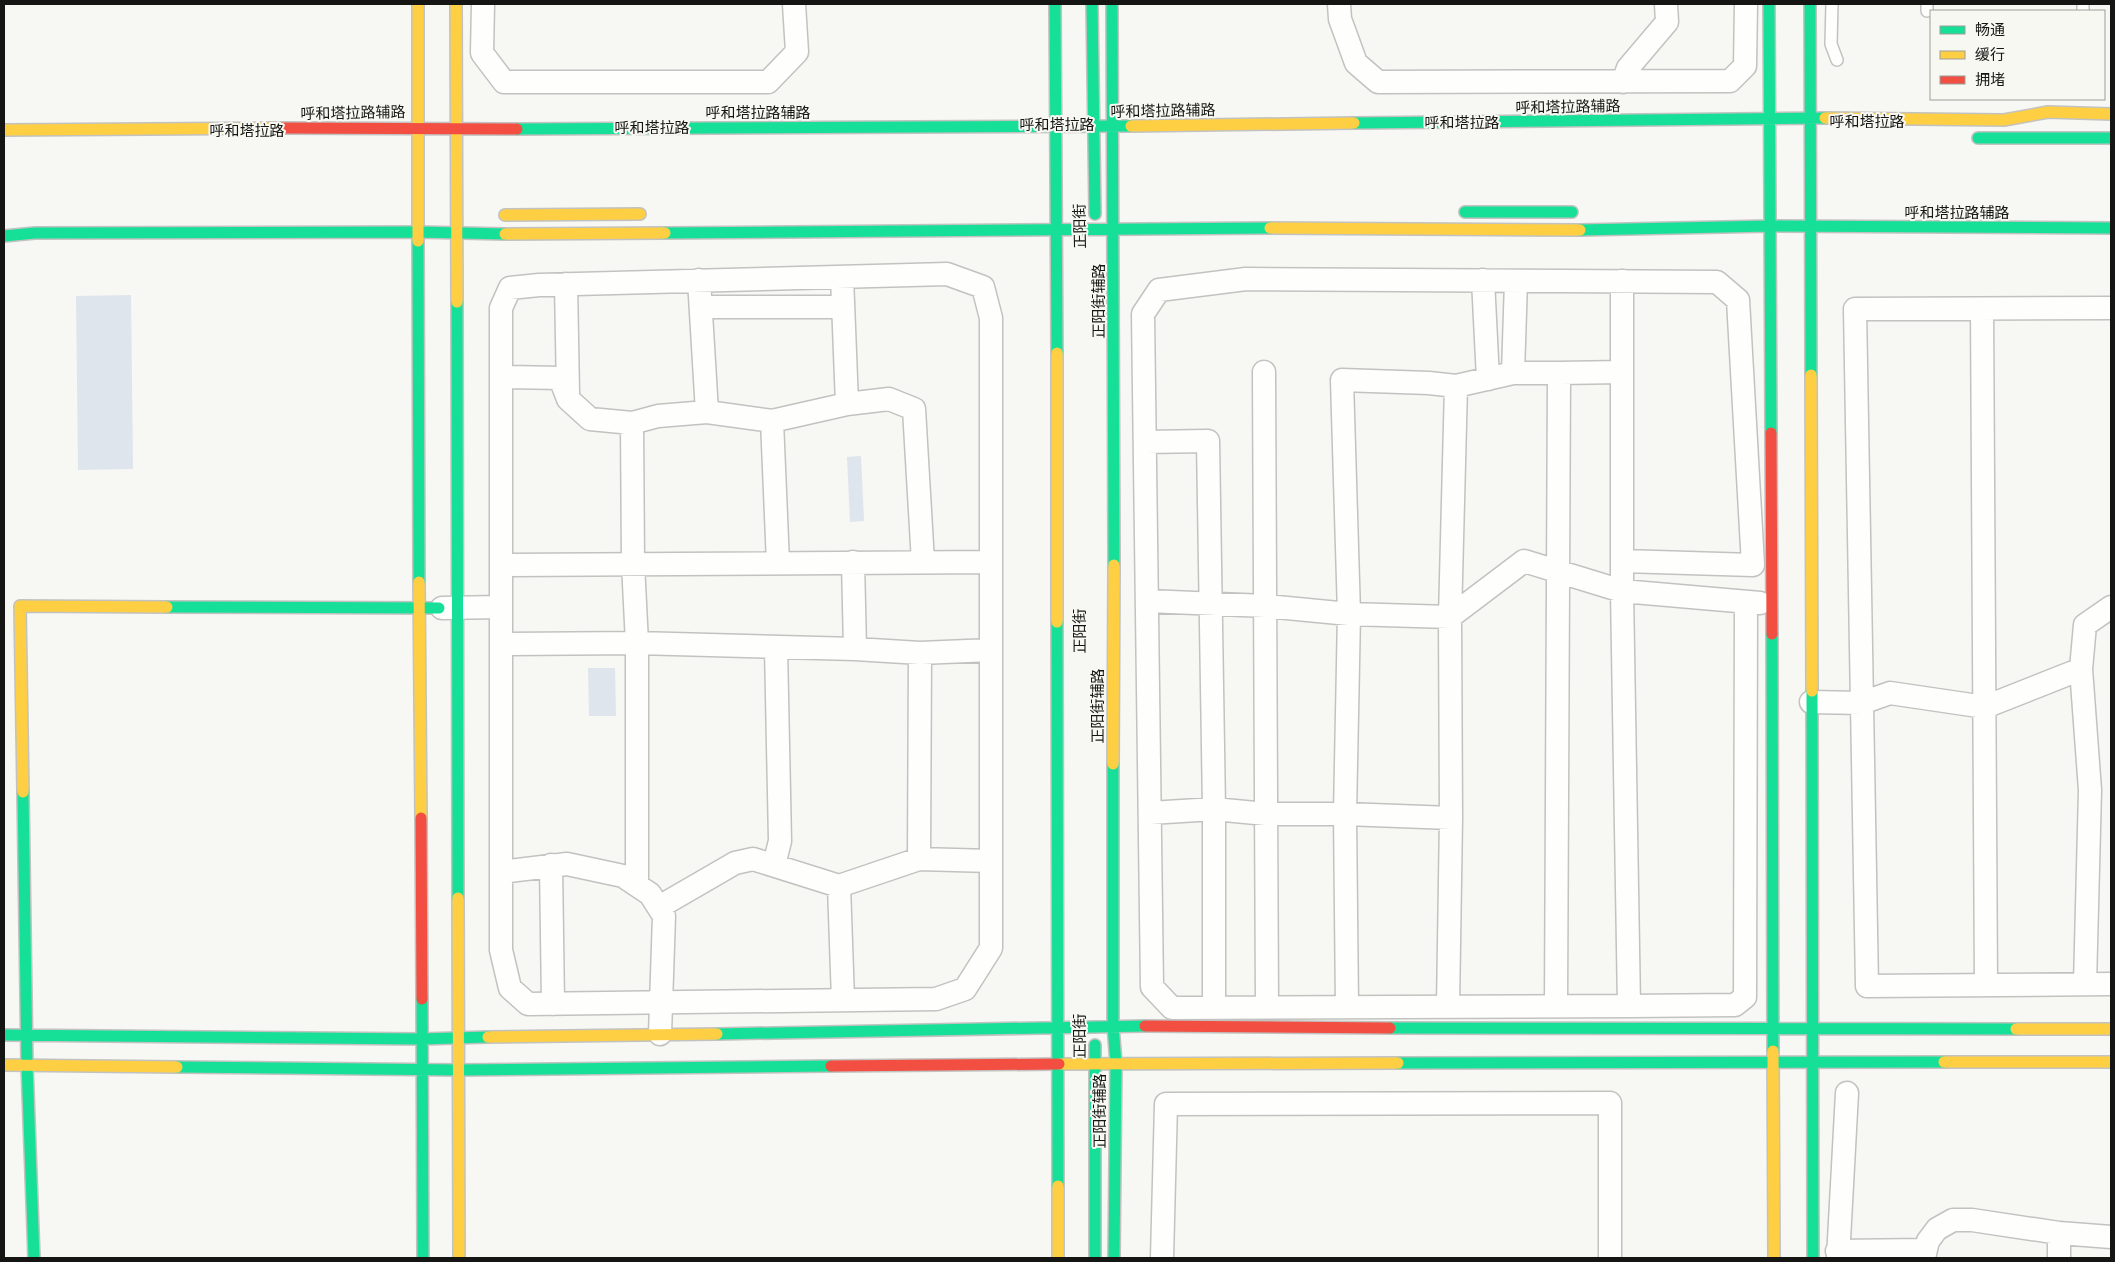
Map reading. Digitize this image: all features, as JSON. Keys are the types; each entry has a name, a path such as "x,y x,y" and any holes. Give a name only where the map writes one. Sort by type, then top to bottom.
{"street":[{"path":"418,4 418,232 440,608 458,1036 459,1258"},
{"path":"423,1258 422,1039 458,234 456,4"},
{"path":"483,4 482,53 504,82 768,82 797,52 794,4"},
{"path":"1055,4 1055,126 1059,140 1062,213 1058,231 1058,1258"},
{"name":"正阳街","path":"1092,4 1093,126 1088,140 1091,212 1095,235"},
{"name":"正阳街辅路","path":"1112,4 1112,126 1118,140 1119,212 1114,230 1113,1026 1116,1064 1114,1258"},
{"path":"1339,4 1340,19 1356,63 1378,82 1730,82 1745,66 1746,4"},
{"path":"1623,82 1628,68 1667,22 1666,4"},
{"path":"1761,565 1770,226 1763,137 1768,120 1769,4"},
{"path":"1810,4 1813,1258"},
{"name":"呼和塔拉路辅路","path":"4,130 418,127 456,129 1040,122 1055,126 1112,126 1768,120 1810,118 2004,120 2048,112 2111,114"},
{"name":"呼和塔拉路","path":"1040,122 1041,140 1059,140"},
{"path":"1763,137 1784,137"},
{"path":"1965,137 2111,138"},
{"name":"呼和塔拉路","path":"1088,140 1118,140"},
{"path":"1091,212 1119,212"},
{"path":"1450,212 1580,212"},
{"path":"1042,227 1062,213"},
{"path":"494,215 648,214"},
{"name":"呼和塔拉路辅路","path":"4,236 35,233 418,232 458,234 1042,227 1058,231 1095,235 1114,230 1228,228 1523,231 1770,226 2111,228"},
{"path":"947,274 982,287 991,318 991,948 964,989 936,999 528,1004 510,988 501,950 501,308 510,288 566,284 699,280 947,274"},
{"path":"842,277 847,404"},
{"path":"1746,602 1745,997 1735,1005 1172,1008 1152,987 1143,314 1159,290 1246,279 1717,282 1738,300 1761,565 1771,604 1774,1258"},
{"path":"699,280 707,412"},
{"path":"1483,280 1488,379"},
{"path":"1513,373 1516,281"},
{"path":"1622,281 1622,590 1629,1006"},
{"path":"566,284 568,399"},
{"path":"701,307 843,307"},
{"path":"2111,308 1856,309 1867,986 2111,984"},
{"path":"1982,309 1986,985"},
{"path":"1264,372 1267,1007"},
{"path":"1347,1007 1345,814 1349,614 1342,380 1429,383 1456,386 1513,373 1622,372"},
{"path":"1556,1006 1559,373"},
{"path":"501,377 560,378 568,399 590,419 632,423 658,416 707,412 772,421 847,404 889,399 914,409 923,562"},
{"path":"1448,1006 1451,818 1450,616 1456,386"},
{"path":"772,421 778,563"},
{"path":"632,423 633,564 637,643 637,886"},
{"path":"1145,442 1208,441 1209,604 1214,810 1214,1008"},
{"path":"1147,601 1266,606 1349,614 1450,616 1524,561 1622,590 1771,604"},
{"path":"1623,561 1761,565"},
{"path":"854,562 855,649"},
{"path":"501,564 991,562"},
{"path":"34,1258 27,1065 20,606 501,607"},
{"path":"2085,984 2090,790 2081,669 2085,625 2111,607"},
{"path":"501,644 637,643 855,649 920,653 991,650"},
{"path":"774,865 780,842 776,648"},
{"path":"919,859 920,653"},
{"path":"1811,702 1862,703 1890,692 1984,707 2081,669"},
{"path":"1150,813 1214,810 1266,814 1345,814 1451,818"},
{"path":"659,907 735,863 753,859 839,886 919,859 991,861"},
{"path":"501,872 567,864 623,876 650,894 664,916 660,1034"},
{"path":"551,866 553,1004"},
{"path":"839,886 843,1000"},
{"path":"4,1035 422,1039 458,1036 1058,1029 1095,1021 1113,1026 1773,1030 2111,1029"},
{"name":"正阳街","path":"1095,1021 1095,1258"},
{"path":"4,1065 459,1070 1042,1064 1773,1061 2111,1062"},
{"path":"1847,1093 1838,1254 1925,1254 1928,1241 1937,1228 1954,1220 1972,1220 2059,1233 2111,1237"},
{"path":"1162,1258 1166,1104 1570,1103 1610,1103 1610,1258"},
{"path":"2059,1233 2059,1258"}],"lane":[{"path":"1832,4 1831,44 1836,60"}],"building":[{"path":"131,295 133,469 78,470 76,296"},
{"path":"861,456 864,521 850,522 847,457"},
{"path":"588,668 615,668 616,716 589,716"}],"traffic: fast":[{"path":"1055,4 1057,353"},
{"path":"1092,4 1095,214"},
{"path":"1112,4 1114,565"},
{"path":"1769,4 1771,433"},
{"path":"1810,4 1811,375"},
{"path":"1354,123 1825,118"},
{"path":"517,129 1131,126"},
{"path":"1978,138 2111,138"},
{"path":"1465,212 1572,212"},
{"path":"1580,230 1770,226 2111,228"},
{"path":"665,233 1270,228"},
{"path":"4,236 35,233 418,232 505,234"},
{"path":"418,241 419,582"},
{"path":"457,302 458,898"},
{"path":"167,607 439,608"},
{"path":"1057,622 1058,1186"},
{"path":"1772,634 1773,1051"},
{"path":"1812,691 1813,1258"},
{"path":"1113,764 1113,1026 1116,1063 1114,1258"},
{"path":"23,792 27,1065 34,1258"},
{"path":"422,999 423,1258"},
{"path":"717,1034 1145,1026"},
{"path":"1390,1028 2016,1029"},
{"path":"4,1035 422,1039 488,1037"},
{"path":"1095,1045 1095,1258"},
{"path":"1398,1063 1944,1062"},
{"path":"177,1067 459,1070 831,1066"}],"traffic: slow":[{"path":"418,4 418,241"},
{"path":"456,4 457,302"},
{"path":"1825,118 2004,120 2048,112 2111,114"},
{"path":"1131,126 1354,123"},
{"path":"4,130 282,128"},
{"path":"505,215 640,214"},
{"path":"1270,228 1580,230"},
{"path":"505,234 665,233"},
{"path":"1057,353 1057,622"},
{"path":"1811,375 1812,691"},
{"path":"1113,764 1114,565"},
{"path":"419,582 421,818"},
{"path":"23,792 20,606 167,607"},
{"path":"458,898 459,1258"},
{"path":"2016,1029 2111,1029"},
{"path":"488,1037 717,1034"},
{"path":"1773,1051 1774,1258"},
{"path":"1944,1062 2111,1062"},
{"path":"1059,1064 1398,1063"},
{"path":"4,1065 177,1067"},
{"path":"1058,1186 1058,1258"}],"traffic: jam":[{"path":"282,128 517,129"},
{"path":"1771,433 1772,634"},
{"path":"421,818 422,999"},
{"path":"1145,1026 1390,1028"},
{"path":"831,1066 1059,1064"}]}
